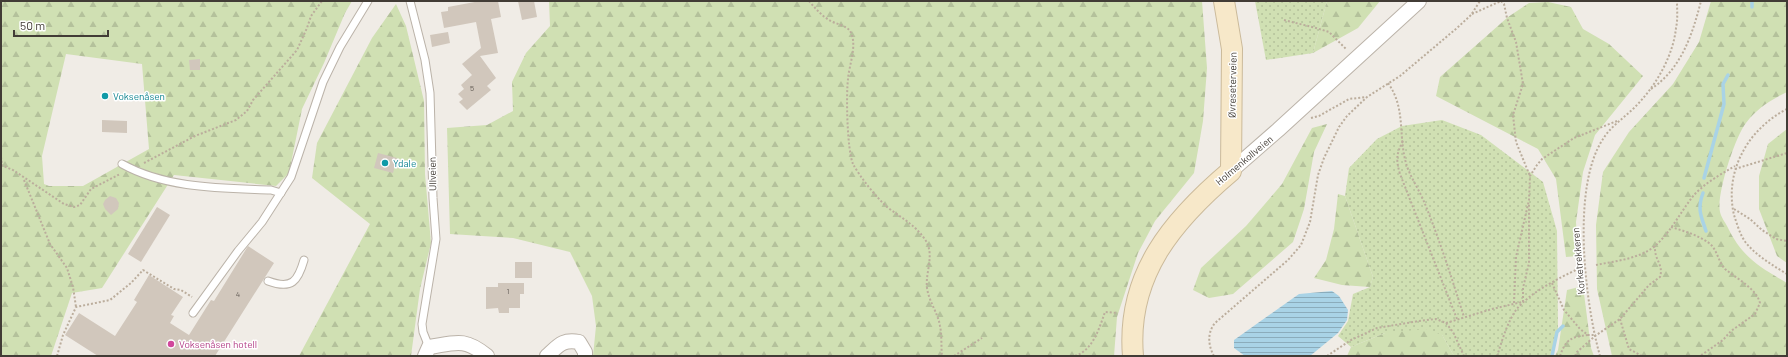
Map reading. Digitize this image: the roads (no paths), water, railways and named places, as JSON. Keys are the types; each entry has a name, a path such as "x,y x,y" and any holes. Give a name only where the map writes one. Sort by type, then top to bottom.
{"main road":[{"name":"Øvreseterveien","path":"1224,1 1232,49 1231,171"},
{"name":"Holmenkollveien","path":"1133,356 1132,328 1134,313 1142,281 1158,250 1169,234 1198,200 1231,171"}],"street":[{"name":"Holmenkollveien","path":"1231,171 1297,113 1418,1"},
{"path":"547,356 558,346 569,340 579,342 585,352 585,356"},
{"path":"427,351 455,342 474,346 487,356"}],"lane":[{"path":"193,313 262,222 290,177 323,82 340,47 368,1"},
{"name":"Ullveien","path":"410,1 425,60 431,109 433,198 436,239 422,324 427,351"},
{"path":"122,164 154,178 184,184 281,192"},
{"path":"268,281 280,285 291,283 299,277 304,260"}],"water":[{"path":"1332,291 1339,296 1348,310 1347,320 1338,333 1310,356 1245,356 1234,348 1234,340 1299,294"}],"waterway":[{"path":"1752,1 1752,7"},
{"path":"1704,178 1724,104 1723,84 1728,75"},
{"path":"1703,193 1700,208 1701,217 1706,231"},
{"path":"1552,356 1557,332 1563,326"}],"place":[{"name":"Voksenåsen","path":"105,96"},
{"name":"Ydale","path":"385,163"},
{"name":"Voksenåsen hotell","path":"171,344"}]}
